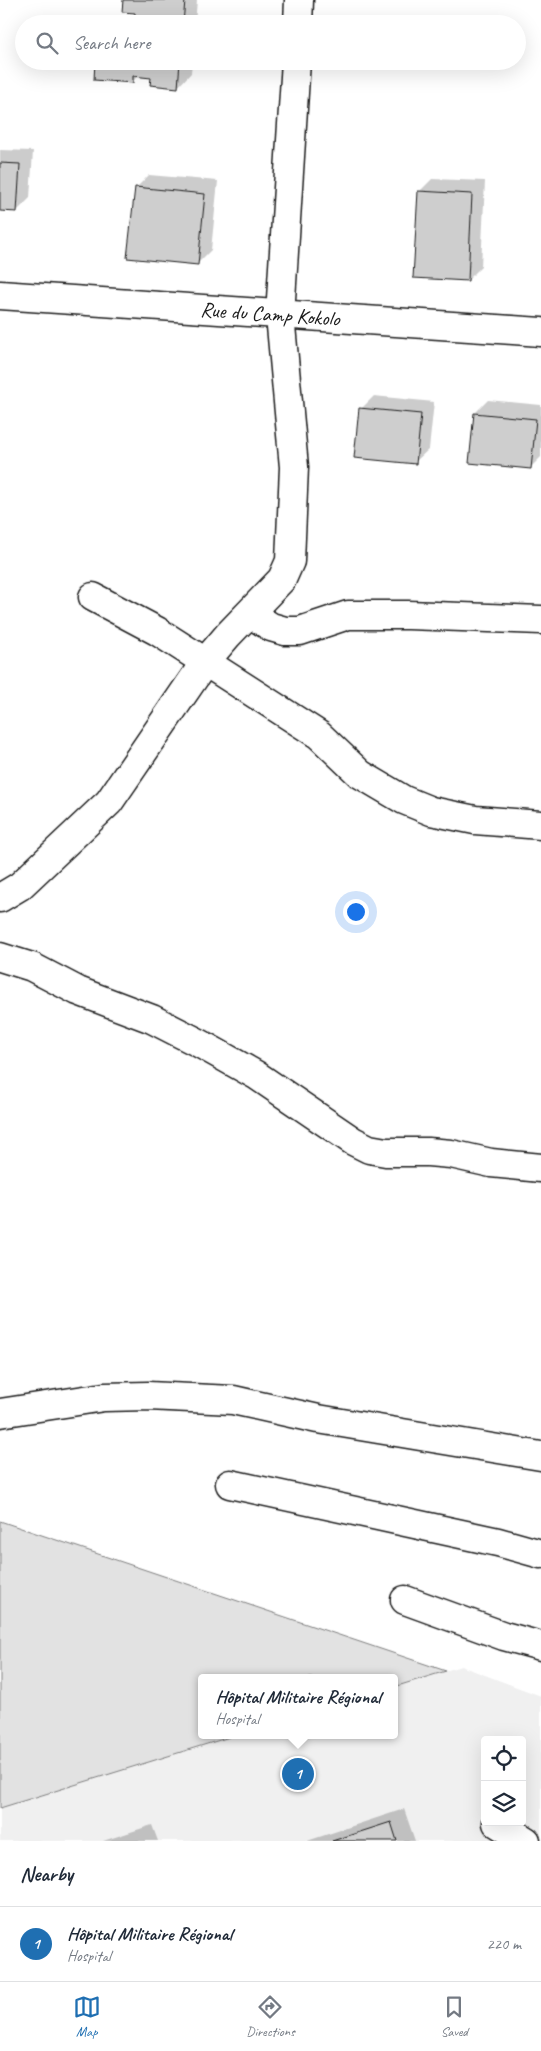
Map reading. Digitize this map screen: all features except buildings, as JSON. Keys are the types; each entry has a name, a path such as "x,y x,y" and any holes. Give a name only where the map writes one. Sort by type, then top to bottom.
{"street":[{"path":"298,15 299,0"},
{"path":"0,898 20,886 109,802 205,662 228,635 251,614 282,579 290,561 294,467 280,315 295,70"},
{"name":"Rue du Camp Kokolo","path":"0,295 541,332"},
{"path":"93,597 157,631 319,735 360,774 404,800 432,811 474,820 541,826"},
{"path":"251,614 271,627 284,631 300,631 348,615 408,615 541,620"},
{"path":"0,957 32,966 78,991 152,1019 199,1043 256,1075 353,1141 369,1149 386,1152 452,1154 492,1163 541,1168"},
{"path":"0,1413 104,1396 233,1400 318,1419 541,1456"},
{"path":"230,1484 498,1542 541,1554"},
{"path":"405,1600 504,1636 541,1646"},
{"path":"502,1826 526,1841"}],"shaded area":[{"path":"0,1521 446,1671 398,1686 398,1674 198,1674 198,1739 223,1739 0,1808"},
{"path":"461,1666 541,1696 541,1841 0,1841 0,1808 223,1739 398,1739 398,1686"}],"place":[{"name":"Hôpital Militaire Régional","path":"298,1774"}]}
